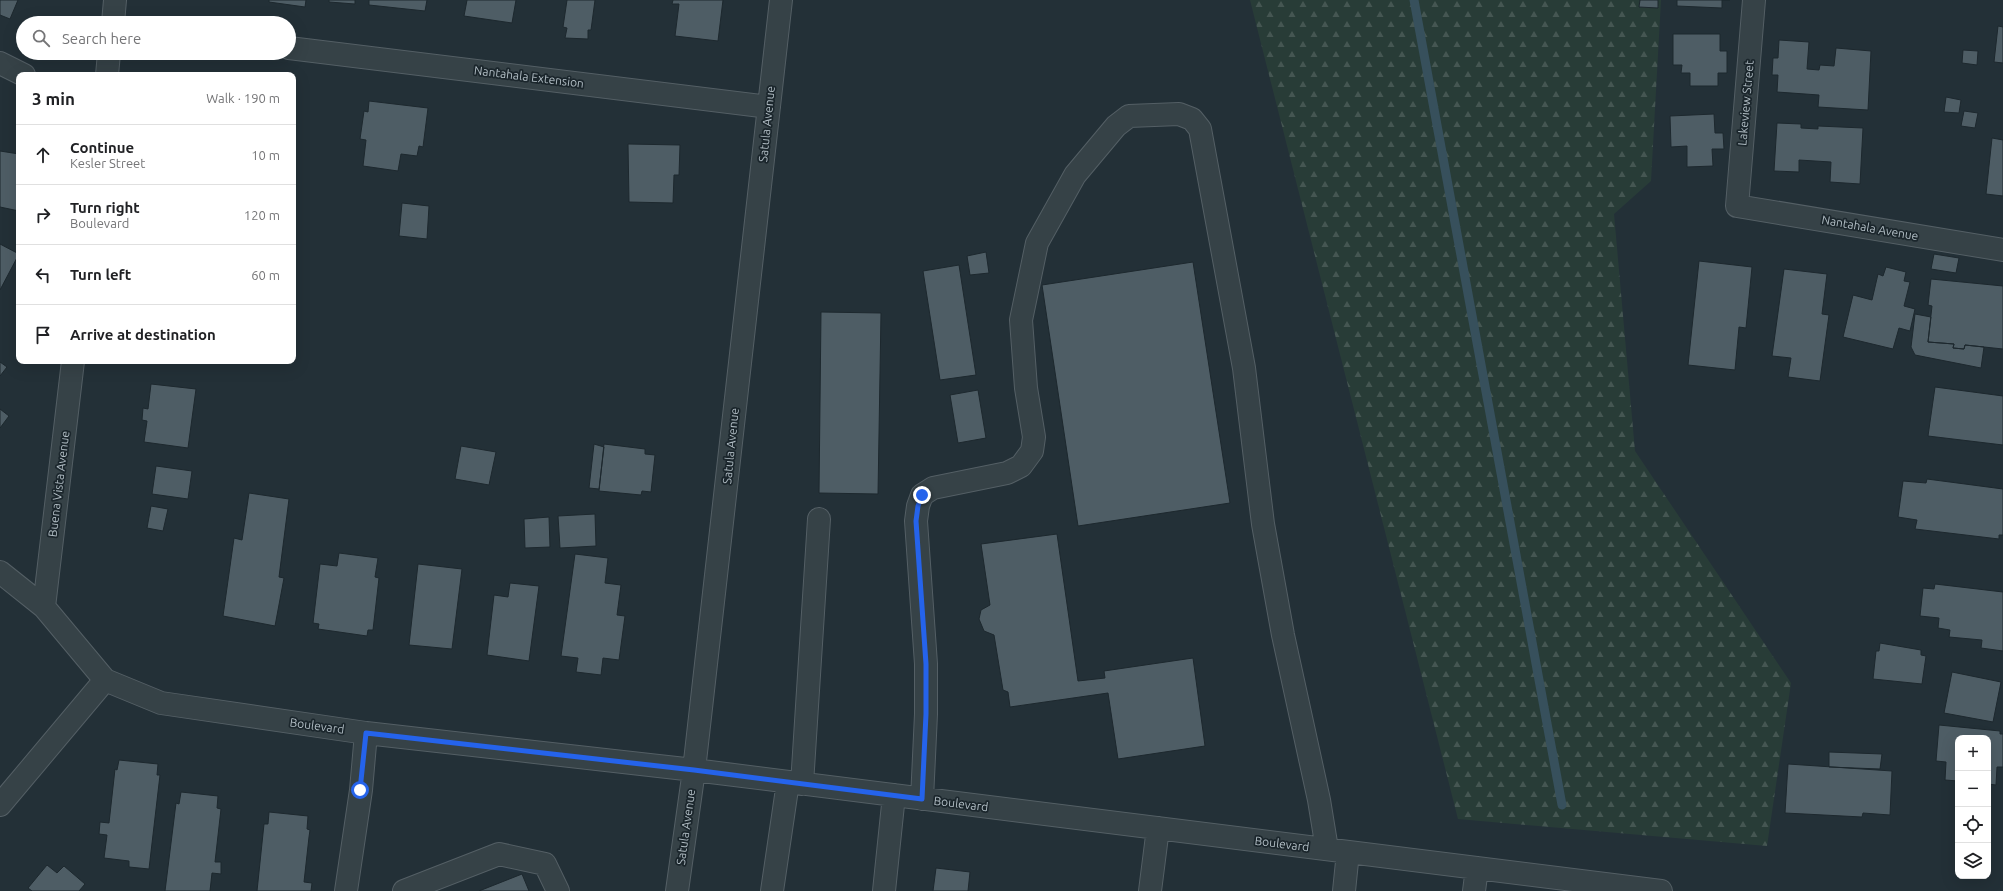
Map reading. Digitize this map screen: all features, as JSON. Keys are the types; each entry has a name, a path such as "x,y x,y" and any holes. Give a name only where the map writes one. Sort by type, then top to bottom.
{"street":[{"path":"114,16 116,0"},
{"name":"Satula Avenue","path":"677,891 694,770 781,0"},
{"name":"Lakeview Street","path":"1737,206 1754,0"},
{"name":"Nantahala Extension","path":"296,49 769,107"},
{"path":"107,72 108,60"},
{"path":"0,63 18,72"},
{"path":"922,799 926,700 925,657 916,521 922,495 933,488 1007,473 1021,466 1027,459 1034,446 1034,437 1026,388 1021,320 1037,243 1075,175 1116,126 1129,116 1179,114 1192,119 1200,129 1244,368 1263,524 1283,634 1319,800 1327,849"},
{"name":"Nantahala Avenue","path":"1737,206 2003,250"},
{"name":"Buena Vista Avenue","path":"44,607 73,364"},
{"path":"772,891 795,783 819,518"},
{"name":"Boulevard","path":"0,572 44,607 105,680 161,703 366,733 694,770 1661,891"},
{"path":"0,805 105,680"},
{"path":"346,891 360,790 366,733"},
{"path":"884,891 894,795"},
{"path":"1150,891 1158,828"},
{"path":"1344,891 1348,852"},
{"path":"404,891 499,854 545,864 558,891"},
{"path":"1474,891 1477,868"}],"green space":[{"path":"1250,0 1661,0 1651,181 1614,214 1635,451 1791,683 1767,846 1458,819"}],"building":[{"path":"0,0 18,0 10,19 0,15"},
{"path":"269,0 306,0 305,7 269,2"},
{"path":"329,0 355,0 355,4 329,2"},
{"path":"369,0 427,0 425,11 369,5"},
{"path":"467,0 516,0 512,23 464,16"},
{"path":"567,0 595,0 591,30 588,30 588,39 565,38 567,28 563,27"},
{"path":"673,0 723,0 718,41 675,36 679,4 672,4"},
{"path":"1640,0 1658,0 1658,8 1639,7"},
{"path":"1677,0 1722,0 1722,8 1677,6"},
{"path":"1998,26 2003,27 2003,63 1994,62"},
{"path":"1673,34 1720,34 1720,51 1727,51 1727,73 1718,73 1718,86 1690,86 1690,73 1681,73 1682,65 1673,65"},
{"path":"1779,40 1809,42 1807,69 1819,70 1820,65 1834,66 1836,48 1871,51 1868,110 1818,107 1819,95 1777,92 1778,75 1772,75 1773,58 1778,58"},
{"path":"1963,50 1978,51 1977,65 1962,63"},
{"path":"1946,97 1961,100 1959,113 1944,112"},
{"path":"369,101 428,108 423,147 419,146 417,156 401,154 398,171 363,166 366,140 360,139 364,111 368,112"},
{"path":"1964,111 1978,113 1975,128 1961,126"},
{"path":"1714,114 1715,133 1723,133 1724,149 1712,149 1713,166 1687,167 1687,146 1671,147 1670,116"},
{"path":"1777,123 1801,124 1801,128 1818,129 1818,126 1863,128 1860,184 1830,182 1831,162 1799,160 1799,172 1774,171"},
{"path":"1992,138 2003,140 2003,196 1986,194"},
{"path":"628,144 680,145 679,175 674,175 673,203 629,202"},
{"path":"0,151 16,154 16,210 0,207"},
{"path":"402,203 429,206 427,239 399,236"},
{"path":"0,244 16,252 16,260 0,290"},
{"path":"986,252 989,273 970,275 967,256"},
{"path":"1934,254 1959,258 1956,273 1931,269"},
{"path":"1699,261 1752,267 1746,328 1739,327 1735,370 1688,365"},
{"path":"1193,262 1230,503 1078,526 1042,285"},
{"path":"959,265 976,375 940,380 923,271"},
{"path":"1886,267 1906,272 1904,281 1910,282 1904,306 1915,309 1910,331 1899,328 1893,349 1843,337 1853,295 1872,300 1878,274 1883,276"},
{"path":"1784,269 1827,274 1822,314 1829,315 1820,381 1788,377 1791,358 1772,356"},
{"path":"1931,279 2003,286 2003,349 1965,345 1964,349 1953,348 1954,344 1928,342 1932,306 1928,305"},
{"path":"821,312 881,313 878,494 819,493"},
{"path":"1915,314 1931,317 1928,342 1954,344 1953,348 1964,349 1965,345 1984,347 1981,368 1915,355 1911,347"},
{"path":"0,362 7,367 0,376"},
{"path":"151,384 196,389 188,448 144,442 147,421 142,420 143,408 148,409"},
{"path":"1935,387 2003,396 2003,445 1928,436"},
{"path":"978,390 986,438 958,443 950,395"},
{"path":"0,409 9,416 0,428"},
{"path":"594,444 604,447 599,489 589,488"},
{"path":"604,444 645,449 645,454 655,455 651,492 642,491 641,495 599,491"},
{"path":"461,446 496,452 489,485 455,479"},
{"path":"156,466 192,471 188,499 152,494"},
{"path":"1927,479 2003,489 2003,535 1999,535 1999,539 1915,529 1917,520 1898,517 1903,481 1926,483"},
{"path":"249,493 289,499 279,577 284,578 275,626 223,616 234,538 242,540"},
{"path":"151,506 168,509 163,531 147,528"},
{"path":"595,514 596,546 560,548 558,516"},
{"path":"549,517 550,547 525,548 524,519"},
{"path":"1057,534 1078,681 1105,678 1104,671 1193,658 1205,746 1118,759 1108,693 1010,707 1008,692 1003,690 994,635 984,631 979,619 981,610 990,605 981,544"},
{"path":"339,553 378,558 375,577 379,578 373,630 368,630 367,636 318,629 319,624 313,623 320,564 337,566"},
{"path":"575,554 608,558 605,583 621,585 617,615 625,616 619,660 603,658 601,675 576,672 578,658 561,656"},
{"path":"418,564 462,569 452,649 409,645"},
{"path":"510,583 539,586 529,661 487,655 494,595 508,597"},
{"path":"1935,584 2003,592 2003,651 1981,648 1982,640 1949,637 1950,630 1938,628 1939,618 1920,616 1923,588 1934,589"},
{"path":"1880,643 1921,650 1921,655 1926,656 1922,684 1873,679 1876,651 1879,651"},
{"path":"1952,672 2001,682 1993,722 1944,713"},
{"path":"1939,725 2000,731 2000,734 2003,734 2003,767 1997,767 1996,785 1991,784 1991,735 1955,735 1955,781 1945,780 1946,762 1936,761"},
{"path":"1829,752 1882,754 1880,769 1829,767"},
{"path":"119,760 158,764 157,775 160,775 149,869 129,867 129,861 104,858 107,835 99,834 100,822 109,823 115,769 117,770"},
{"path":"1788,764 1892,771 1890,815 1863,813 1862,817 1785,813"},
{"path":"181,792 218,796 217,808 221,809 215,862 221,862 221,874 212,873 210,891 165,891 176,803 179,804"},
{"path":"269,812 308,816 307,829 310,830 304,882 312,883 311,891 257,891 264,824 268,824"},
{"path":"47,865 57,873 64,866 85,884 79,891 32,891 28,888"},
{"path":"936,868 970,872 968,891 933,891"},
{"path":"522,874 529,891 479,891"}],"waterway":[{"path":"1414,0 1562,805"}],"route":[{"path":"360,790 366,733 694,770 922,799 926,714 926,664 916,521 918,506 922,495"}]}
